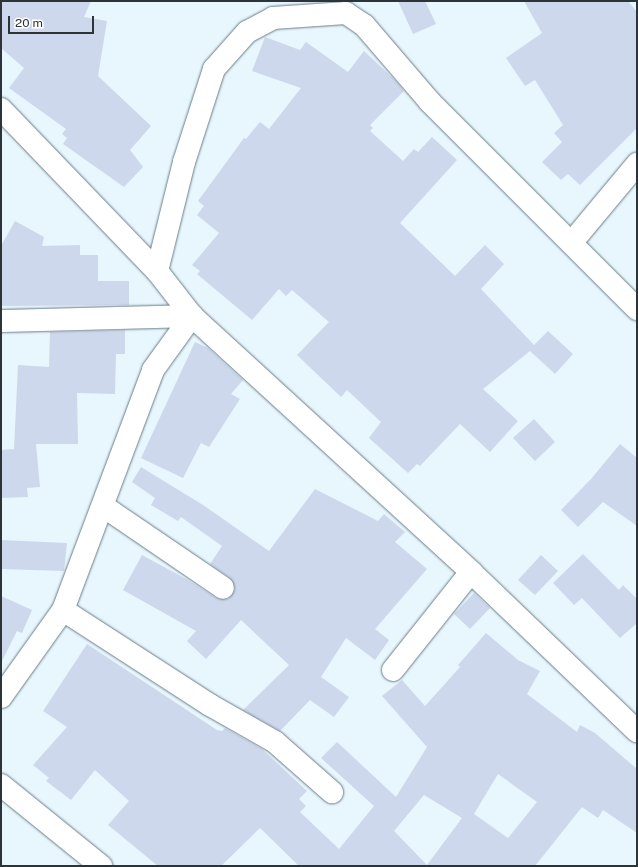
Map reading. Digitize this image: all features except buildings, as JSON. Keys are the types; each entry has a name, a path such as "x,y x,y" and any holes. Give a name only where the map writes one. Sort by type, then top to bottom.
{"street":[{"path":"157,271 184,162 214,69 247,32 273,18 346,13 364,25 430,102 572,242 637,309"},
{"path":"1,109 157,271 192,316 471,572 637,731"},
{"path":"572,242 637,164"},
{"path":"1,321 192,316"},
{"path":"1,697 63,610 153,370 192,316"},
{"path":"103,506 223,588"},
{"path":"393,670 471,572"},
{"path":"63,610 210,705 275,742 332,792"},
{"path":"1,785 100,866"}]}
